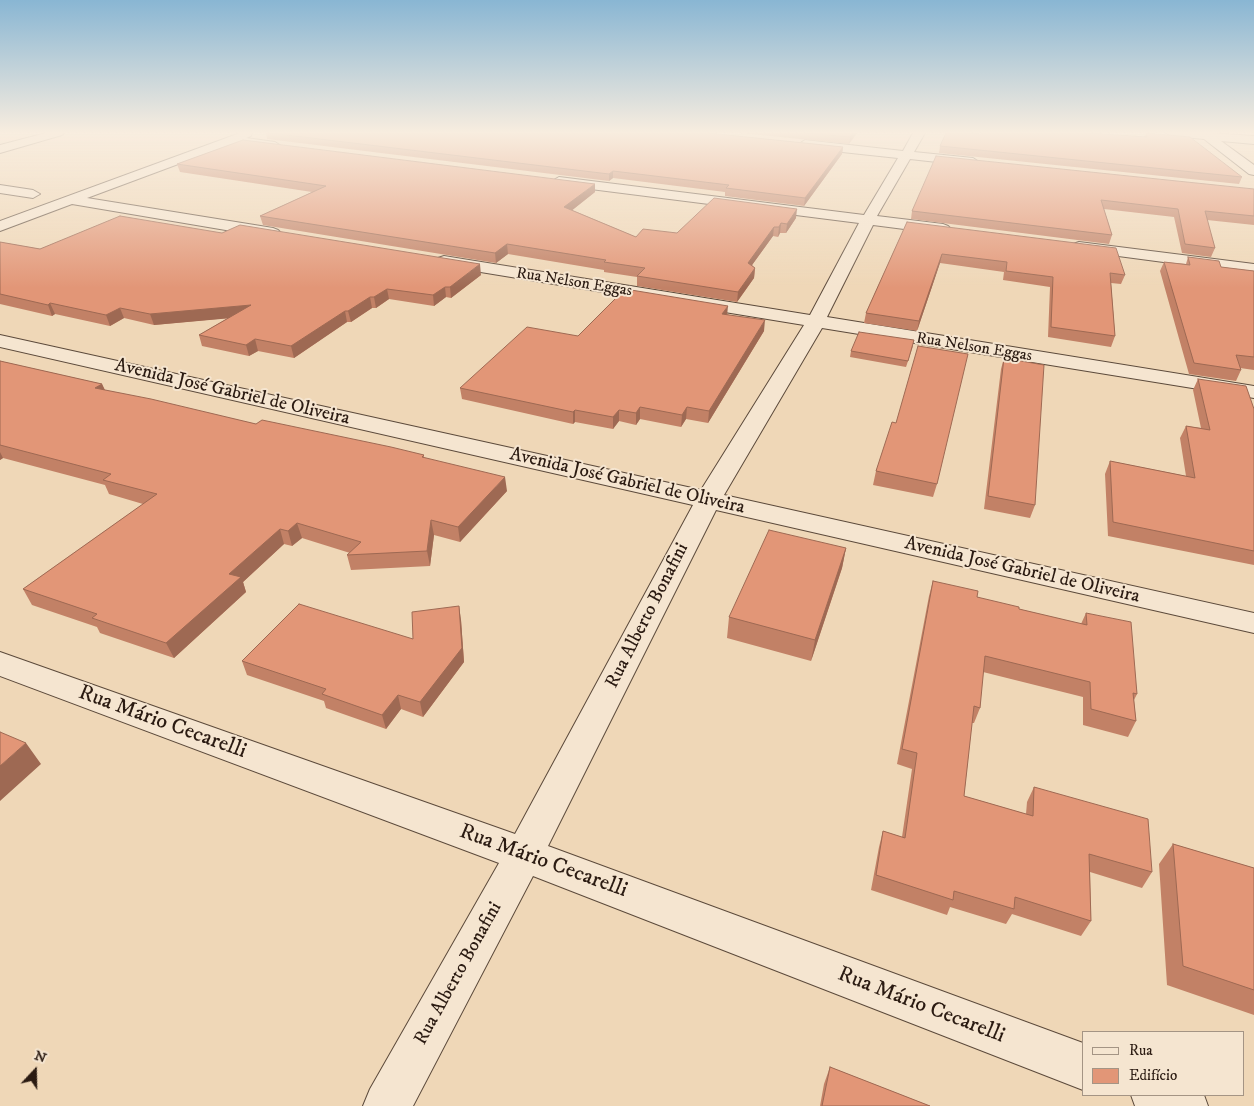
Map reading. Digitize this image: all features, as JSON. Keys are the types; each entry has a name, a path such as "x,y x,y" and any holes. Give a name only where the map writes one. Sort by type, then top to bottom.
{"street":[{"path":"0,226 113,185"},
{"path":"588,185 957,231"},
{"name":"Rua Alberto Bonafini","path":"387,1106 524,855 708,500 815,322 868,220 889,185"},
{"path":"0,189 38,192 8,203"},
{"path":"72,200 287,235"},
{"path":"1066,245 1254,269"},
{"name":"Rua Nelson Eggas","path":"424,258 1254,392"},
{"name":"Avenida José Gabriel de Oliveira","path":"0,341 1254,623"},
{"name":"Rua Mário Cecarelli","path":"0,664 524,855 1082,1067"},
{"path":"1158,1096 1184,1106"}],"building":[{"path":"317,185 594,185 564,207 636,237 643,229 677,233 714,198 797,209 787,224 781,223 779,227 774,227 748,263 755,268 738,292 637,276 645,268 507,244 495,253 260,216 326,186"},
{"path":"726,185 815,185 805,198 726,188 729,185"},
{"path":"924,185 1212,185 1254,189 1254,216 1205,211 1215,248 1185,244 1178,209 1101,200 1112,235 912,211"},
{"path":"120,216 222,233 240,225 480,264 450,287 445,287 433,295 387,289 345,311 291,346 255,339 246,345 199,335 251,305 150,314 120,308 106,315 0,294 0,242 40,249"},
{"path":"907,222 1116,248 1125,275 1110,273 1115,336 1051,327 1053,277 1006,271 1007,262 942,254 919,321 866,313"},
{"path":"1188,257 1219,261 1221,267 1254,271 1254,357 1236,355 1241,370 1194,363 1164,262 1190,265"},
{"path":"625,289 728,306 722,314 765,320 709,411 687,407 682,415 640,407 636,413 619,410 613,417 575,410 573,412 460,388 527,327 578,336"},
{"path":"859,332 914,340 908,361 851,351"},
{"path":"918,346 968,354 937,484 876,471 892,422 896,423"},
{"path":"1004,358 1044,365 1035,505 988,496"},
{"path":"0,361 102,384 95,388 256,424 262,420 391,447 424,455 422,457 505,477 458,527 431,520 427,551 347,555 361,542 297,523 288,531 280,529 229,574 241,577 166,643 92,618 97,614 23,589 157,494 103,480 111,474 0,445"},
{"path":"1198,379 1246,386 1254,409 1254,551 1113,522 1110,461 1195,478 1186,426 1210,430"},
{"path":"769,530 846,548 815,640 729,617"},
{"path":"933,581 978,591 977,597 1019,607 1019,609 1087,625 1086,613 1131,622 1137,694 1133,693 1136,721 1091,709 1090,682 985,656 980,708 974,706 964,796 1033,816 1034,787 1148,819 1152,872 1089,854 1091,921 1015,897 1014,909 954,891 953,900 876,875 883,831 905,838 917,753 902,749"},
{"path":"299,604 413,639 412,612 459,606 462,648 420,702 398,695 382,715 322,694 326,689 242,661"},
{"path":"0,732 26,743 0,766"},
{"path":"1173,844 1254,868 1254,990 1183,966"},
{"path":"830,1067 930,1106 822,1106"}]}
